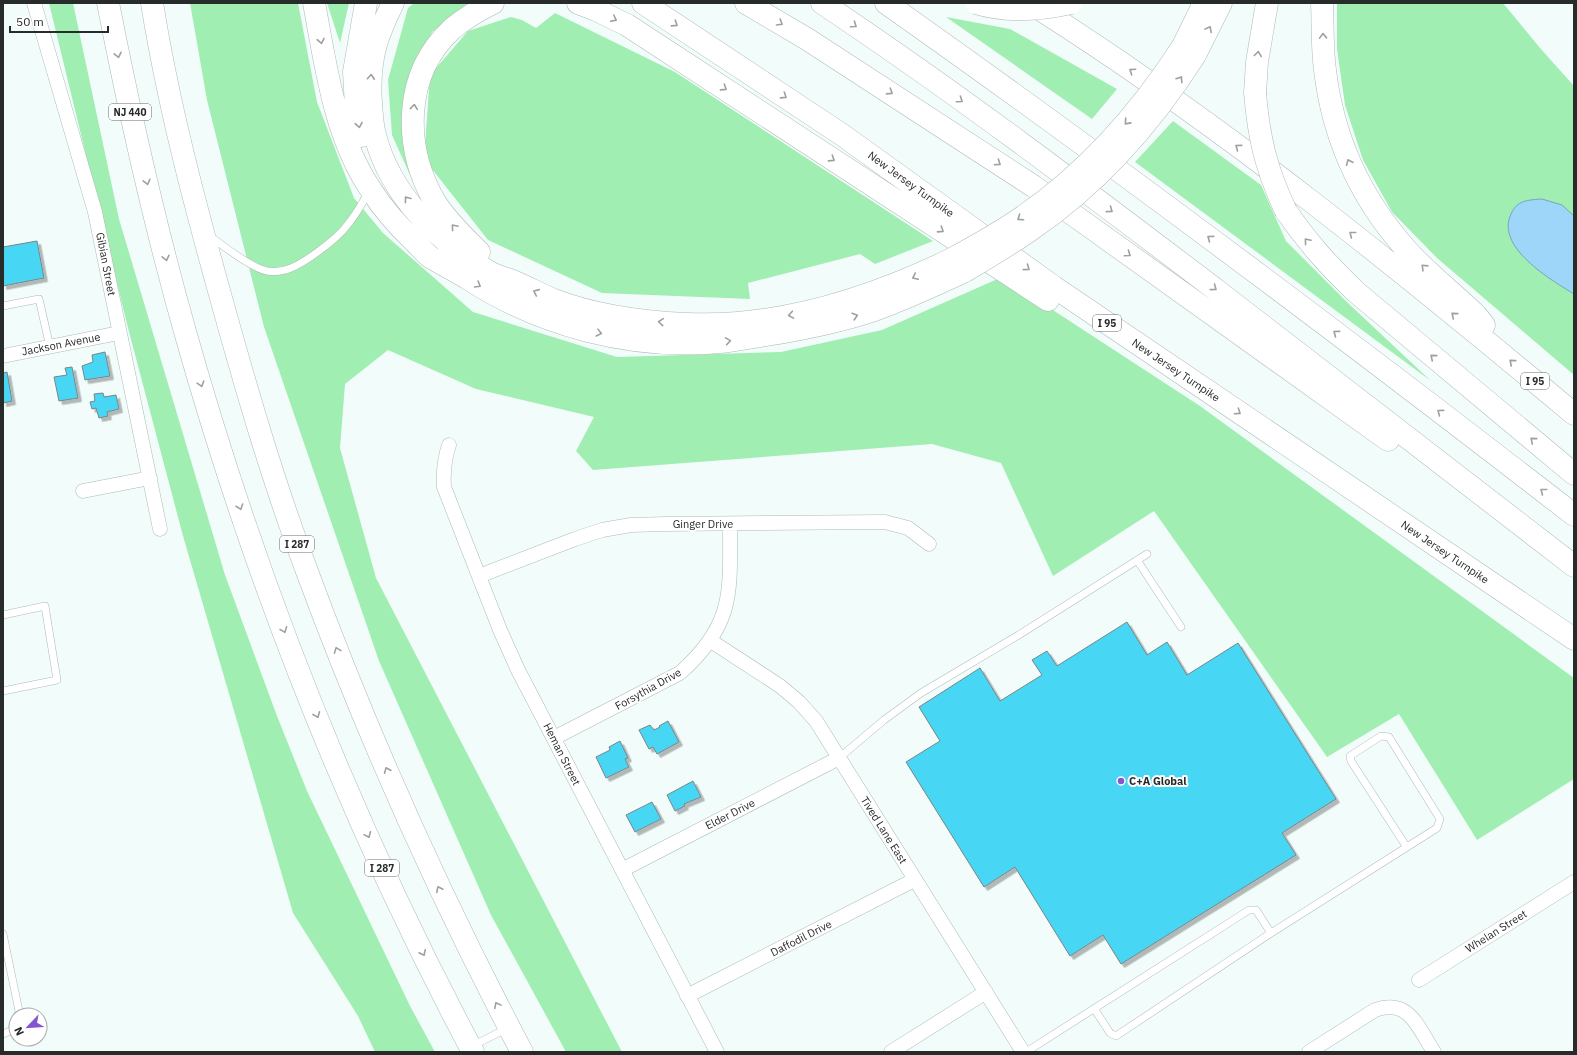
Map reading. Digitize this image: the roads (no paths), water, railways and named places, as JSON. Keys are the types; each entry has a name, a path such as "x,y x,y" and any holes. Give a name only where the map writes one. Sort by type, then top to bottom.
{"highway":[{"name":"NJ 440","path":"108,3 128,104 156,221"},
{"name":"I 287","path":"152,3 172,105 202,231 247,392 304,563 347,676 431,872 482,976 522,1052"},
{"path":"314,3 331,94 353,158 370,189 386,211 406,234 430,256 481,287 518,307 561,323 617,337 646,341 688,343 720,342 832,323 874,310 916,294 957,265 987,239 1021,218 1051,196 1080,170 1110,141 1135,113 1161,79 1189,51 1215,17 1221,3"},
{"path":"366,3 354,72 356,106 361,138 377,179 392,204 411,228 445,264"},
{"path":"393,3 382,26 374,55 370,88 375,134 389,173 421,217 444,240 493,274 556,300 601,314 652,322 719,324 753,321 828,308 910,279 957,265"},
{"path":"493,3 472,14 452,29 435,50 423,71 415,96 412,123 415,150 424,177 435,202 455,228 514,282"},
{"path":"578,3 627,25 1068,313 1119,332"},
{"name":"New Jersey Turnpike","path":"642,3 841,134 1119,332 1574,639"},
{"path":"746,3 807,39 1033,186 1396,445 1459,476"},
{"path":"822,3 979,113 1122,218 1574,566"},
{"path":"886,3 1005,87 1143,188 1433,406 1574,515"},
{"path":"976,3 1015,10 1047,9 1072,3"},
{"name":"I 95","path":"1030,3 1134,72 1234,144 1404,274 1574,414"},
{"path":"1189,51 1204,3"},
{"path":"1267,3 1257,62 1255,93 1258,124 1264,154 1273,184 1286,210 1312,247 1356,292 1574,474"},
{"path":"1322,3 1324,68 1329,100 1338,134 1349,164 1364,193 1383,221 1406,249 1476,315 1484,325 1495,348"},
{"name":"I 287","path":"156,221 185,331 217,437 260,565 281,622 326,738 377,857 472,1050"}],"street":[{"name":"Gibian Street","path":"34,3 95,212 160,529"},
{"name":"Jackson Avenue","path":"3,356 120,333"},
{"name":"Heman Street","path":"449,445 445,457 443,472 444,487 500,630 518,670 717,1052"},
{"path":"83,491 150,478"},
{"name":"Ginger Drive","path":"479,576 574,539 602,530 631,525 885,522 908,528 929,544"},
{"name":"Forsythia Drive","path":"554,738 680,673 696,659 711,641 722,621 728,600 730,579 730,524"},
{"name":"Tived Lane East","path":"711,641 780,686 799,702 816,721 914,880 1023,1052"},
{"name":"Elder Drive","path":"622,870 839,758"},
{"name":"Daffodil Drive","path":"687,996 914,880"},
{"name":"Whelan Street","path":"1419,980 1574,882"},
{"path":"891,1052 986,992"},
{"path":"1309,1052 1376,1010 1385,1007 1395,1007 1404,1010 1411,1017 1434,1052"}],"lane":[{"path":"202,231 243,259 266,271 277,271 290,268 310,257 344,230 355,215 370,189"},
{"path":"3,306 39,299 50,346"},
{"path":"839,758 884,720 921,692 1017,636 1148,554"},
{"path":"1137,560 1181,627"},
{"path":"3,615 45,606 57,680 3,690"},
{"path":"1095,1010 1110,1033 1116,1036 1271,933 1406,846 1437,828 1440,819 1389,736 1380,736 1350,756 1351,761 1406,846"},
{"path":"1026,1052 1095,1010 1249,910 1256,910 1271,933"},
{"path":"3,934 6,962 18,1007"},
{"path":"472,1050 509,1027"}],"water":[{"path":"1542,199 1562,205 1574,216 1574,294 1552,280 1528,261 1518,250 1511,238 1508,226 1513,209 1520,203"}],"place":[{"name":"C+A Global","path":"1121,781"}]}
